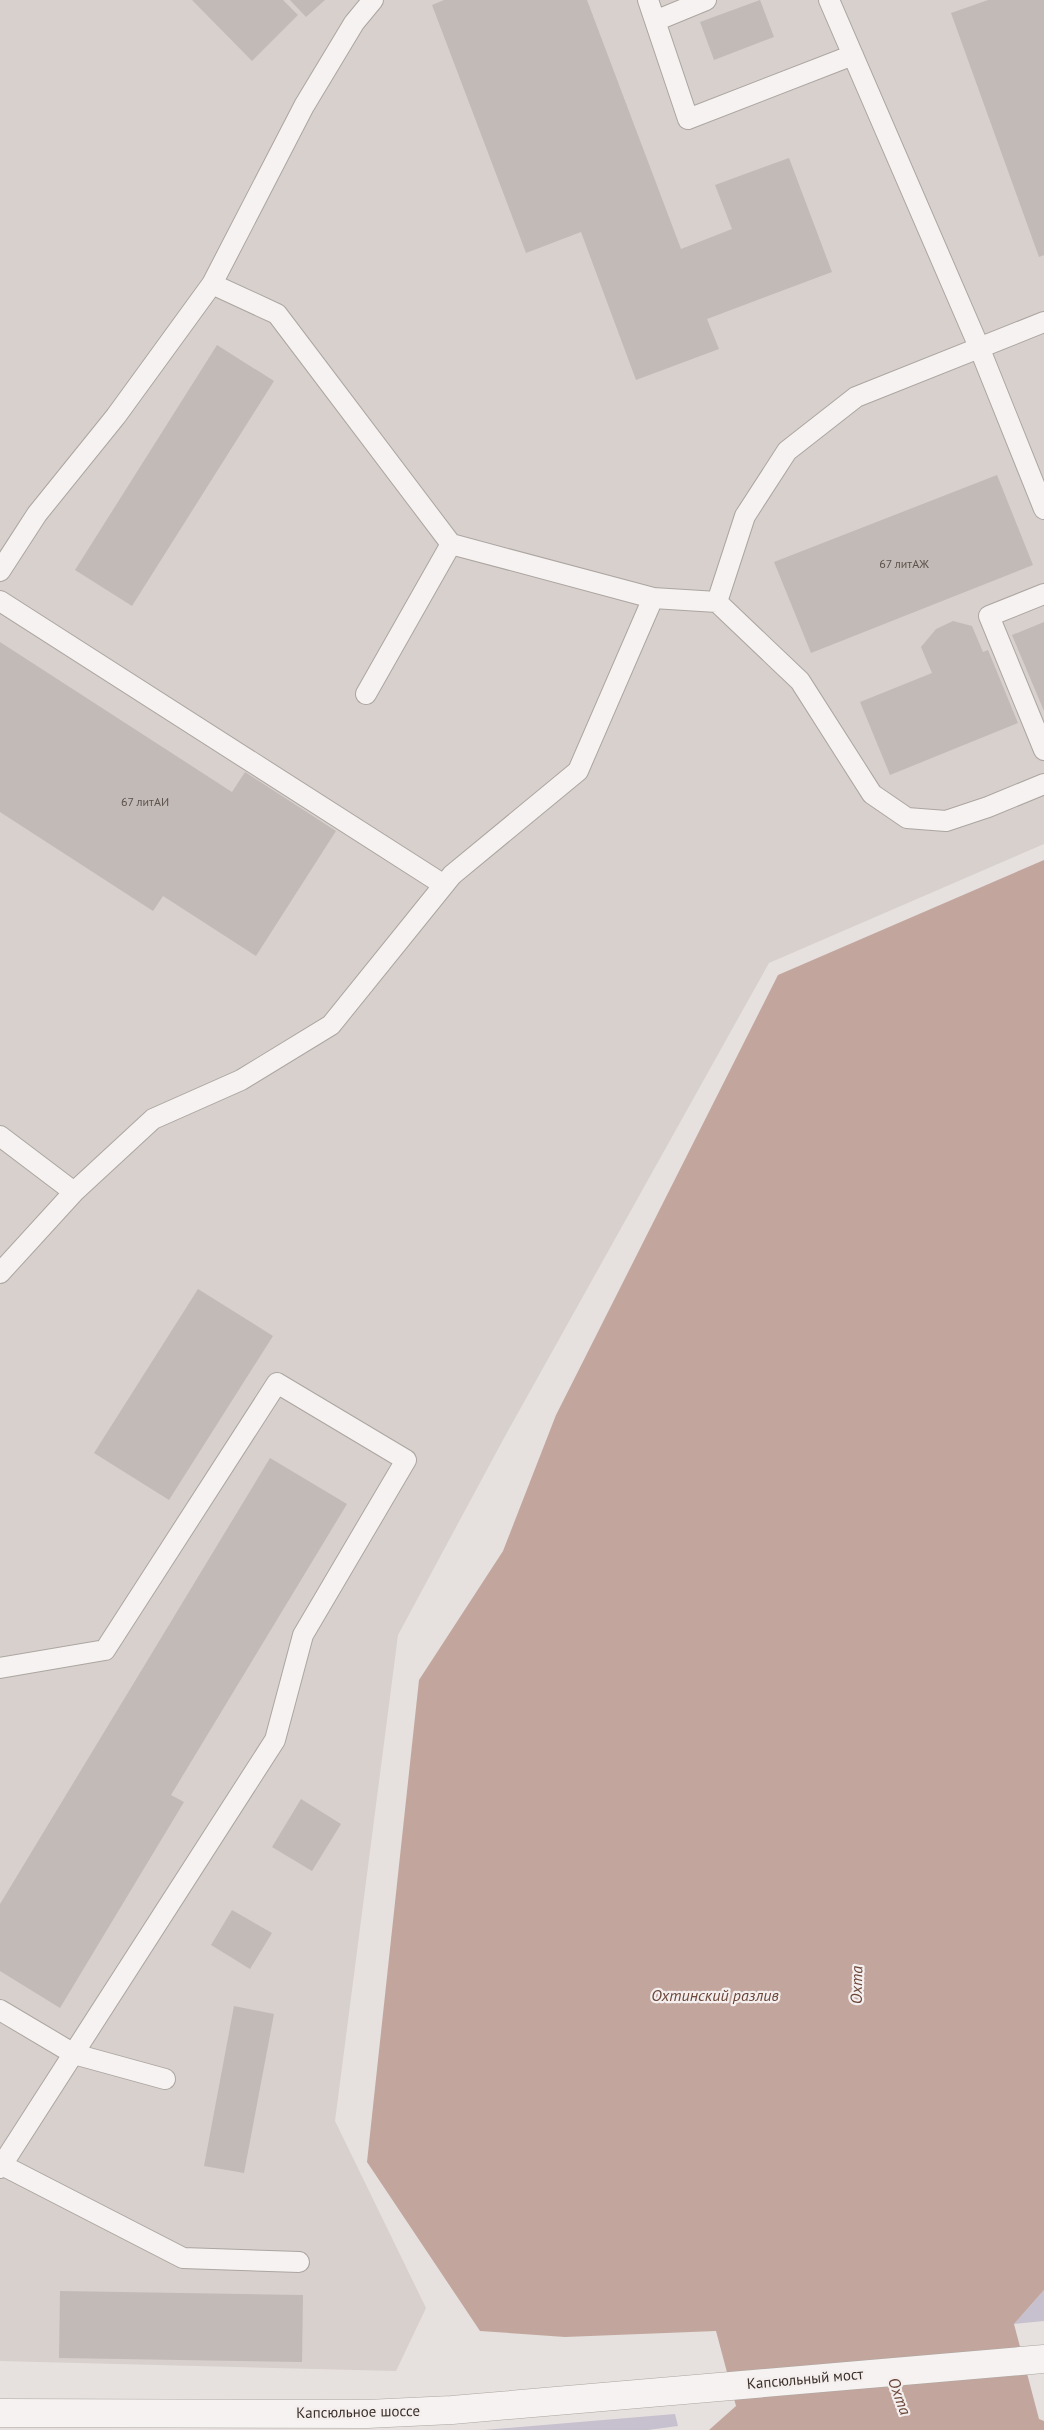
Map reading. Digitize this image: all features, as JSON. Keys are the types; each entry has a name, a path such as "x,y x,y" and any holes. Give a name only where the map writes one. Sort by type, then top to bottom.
{"street":[{"name":"Капсюльный мост","path":"715,2387 1044,2359"},
{"name":"Капсюльное шоссе","path":"0,2413 367,2414 452,2410 715,2387"}],"lane":[{"path":"0,571 38,514 116,416 212,284 304,106 354,23 373,0"},
{"path":"648,0 688,119 853,55"},
{"path":"655,21 706,0"},
{"path":"829,0 979,348 1044,509"},
{"path":"212,284 277,314 451,544 652,598 717,602 800,681 872,794 907,818 946,821 988,807 1044,784"},
{"path":"717,602 745,516 786,451 856,397 1044,322"},
{"path":"366,694 451,544"},
{"path":"1044,594 989,616 1044,750"},
{"path":"0,1272 74,1192 153,1119 241,1080 331,1025 452,875 578,771 652,598"},
{"path":"0,601 444,885"},
{"path":"0,1136 74,1192"},
{"path":"0,1668 105,1650 277,1383 406,1460 303,1635 274,1740 1,2167 183,2258 298,2262"},
{"path":"0,2010 74,2054 165,2079"}],"shaded area":[{"path":"0,0 1044,0 1044,844 769,963 504,1438 398,1635 335,2121 426,2308 396,2371 0,2361"},
{"path":"1044,2290 1044,2321 1014,2324"},
{"path":"675,2414 678,2426 648,2430 484,2430"}],"water":[{"name":"Охтинский разлив","path":"1044,860 1044,2290 1014,2324 1039,2419 1044,2421 1044,2430 709,2430 736,2406 716,2331 565,2337 480,2331 367,2162 419,1680 503,1551 556,1415 778,975"}],"building":[{"path":"192,0 283,0 298,15 252,61"},
{"path":"290,0 325,0 306,17"},
{"path":"444,0 587,0 681,249 732,229 715,185 789,158 832,272 707,319 719,349 636,380 581,232 526,253 432,5"},
{"path":"760,0 774,37 714,60 700,22"},
{"path":"988,0 1044,0 1044,255 1039,257 951,13"},
{"path":"217,345 274,381 132,606 75,570"},
{"path":"997,475 1033,565 811,653 774,562"},
{"path":"953,621 972,626 983,652 988,650 1018,723 890,775 860,702 932,673 921,647 936,629"},
{"path":"1044,622 1044,711 1012,635"},
{"path":"0,642 232,792 245,772 336,831 256,956 163,896 153,911 0,812"},
{"path":"198,1289 273,1336 169,1500 94,1453"},
{"path":"270,1458 347,1504 171,1795 184,1802 60,2008 0,1971 0,1904"},
{"path":"301,1799 341,1824 312,1871 272,1847"},
{"path":"232,1910 272,1933 250,1969 211,1945"},
{"path":"234,2006 274,2014 244,2173 204,2166"},
{"path":"60,2291 303,2295 302,2362 59,2358"}],"water label":[{"name":"Охта","path":"856,1985"},
{"name":"Охта","path":"900,2396"}]}
